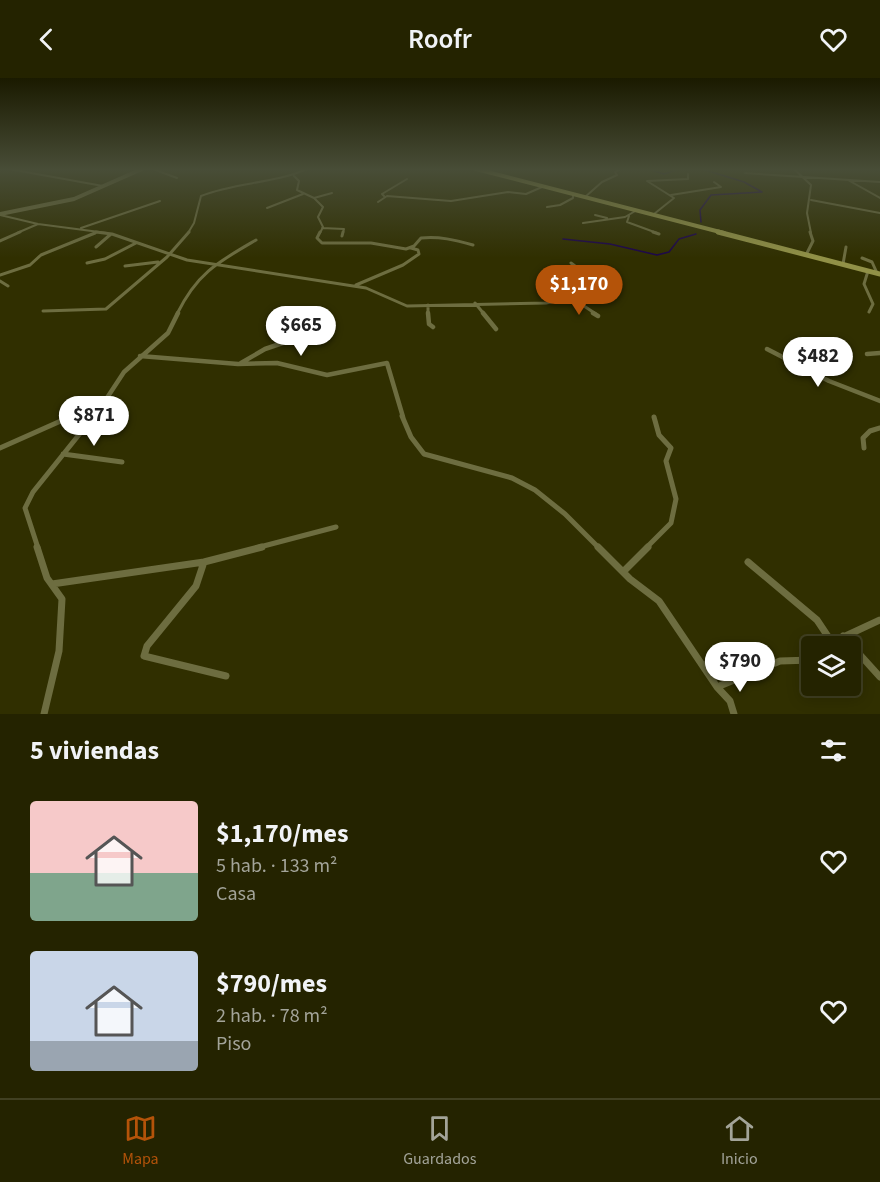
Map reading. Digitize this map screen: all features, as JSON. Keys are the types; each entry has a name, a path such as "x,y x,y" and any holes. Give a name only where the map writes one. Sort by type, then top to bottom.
{"main road":[{"path":"592,199 878,274"}],"street":[{"path":"1,216 70,199"},
{"path":"43,311 104,310 168,254 193,224 200,199"},
{"path":"267,208 291,199"},
{"path":"315,199 323,207 318,217 322,228 317,238 322,243 366,242 418,250 419,254 403,265 353,286"},
{"path":"378,202 381,199"},
{"path":"420,199 451,201 466,199"},
{"path":"547,207 566,203 572,199"},
{"path":"654,214 674,199"},
{"path":"807,254 813,242 807,212 811,200 880,213"},
{"path":"79,229 160,201"},
{"path":"637,210 626,219 627,222 659,234"},
{"path":"595,215 608,219"},
{"path":"1,216 38,224 111,234 168,254 212,265 372,290 407,306 546,303 572,298 597,286 591,278 571,263"},
{"path":"583,223 629,216"},
{"path":"0,241 38,224"},
{"path":"322,228 344,229 342,236"},
{"path":"0,275 30,265 41,255 96,232"},
{"path":"96,247 111,234"},
{"path":"411,248 420,238 429,237 449,237 473,245"},
{"path":"44,714 59,651 62,599 47,578 25,508 33,492 101,407 120,377 140,356 168,333 184,300 212,265 256,240"},
{"path":"87,263 105,259 136,243"},
{"path":"843,264 846,247"},
{"path":"862,258 872,262 878,274"},
{"path":"125,266 160,261"},
{"path":"868,271 863,280 864,290 873,304 869,312"},
{"path":"0,280 8,286"},
{"path":"572,298 598,316"},
{"path":"475,303 496,329"},
{"path":"428,305 429,324 433,327"},
{"path":"238,364 265,349 306,335"},
{"path":"767,349 829,381 880,401"},
{"path":"867,354 880,353"},
{"path":"140,356 238,364 277,363 327,375 387,363 410,433 418,450 424,454 491,470 536,490 565,514 623,572 659,602 717,687 730,701 734,714"},
{"path":"0,448 58,420 101,407"},
{"path":"623,572 671,523 675,507 666,461 671,448 659,435 654,417"},
{"path":"864,448 863,438 870,431 880,428"},
{"path":"63,454 122,462"},
{"path":"52,584 204,562 336,527"},
{"path":"204,562 202,576 196,586 147,646 144,656 226,676"},
{"path":"748,562 817,620 828,636"},
{"path":"843,636 880,620"},
{"path":"861,656 880,677"},
{"path":"717,687 780,661 801,660"}],"waterway":[{"path":"701,222 700,210 708,199"},
{"path":"563,239 610,244 657,255 669,252 679,239 696,234"}]}
